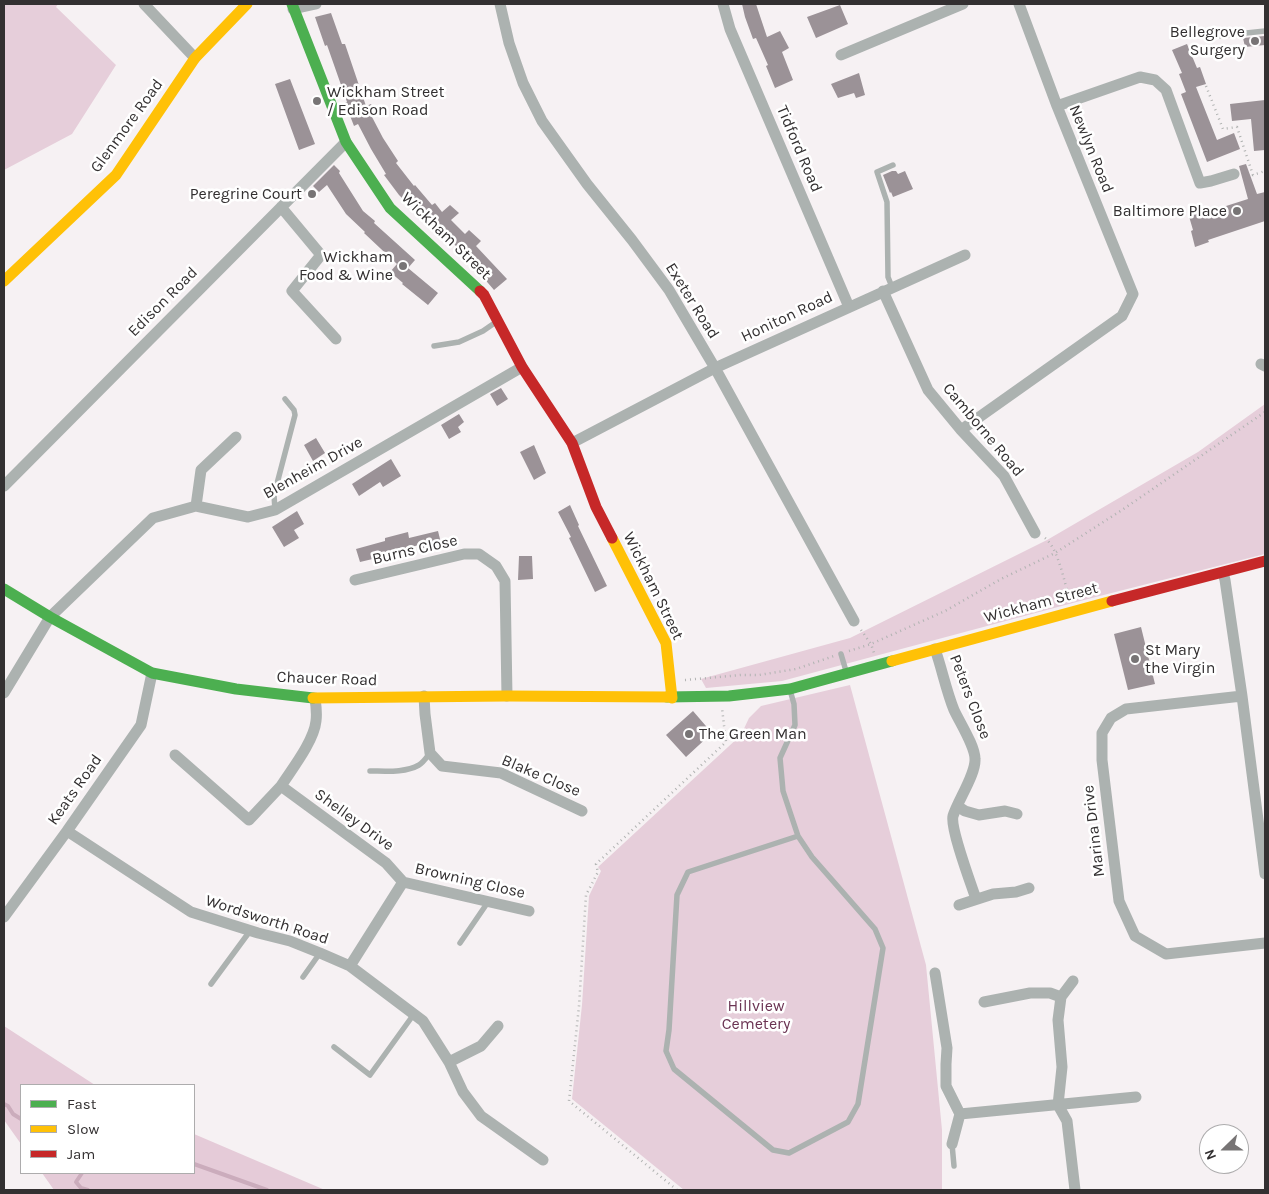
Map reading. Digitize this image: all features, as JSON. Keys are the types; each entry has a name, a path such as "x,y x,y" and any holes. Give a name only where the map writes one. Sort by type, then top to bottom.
{"street":[{"path":"144,4 195,58"},
{"name":"Glenmore Road","path":"4,281 116,175 195,58 247,4"},
{"path":"293,6 316,4"},
{"name":"Exeter Road","path":"500,4 509,43 523,83 542,121 586,184 632,240 668,290 715,368 854,621"},
{"name":"Tidford Road","path":"723,4 730,29 849,307"},
{"path":"841,54 963,4"},
{"name":"Newlyn Road","path":"961,430 1122,316 1133,294 1057,106 1019,4"},
{"name":"Wickham Street","path":"293,6 346,142 390,208 484,295 522,367 572,442 596,507 666,644 672,698 729,696 790,689 1073,611 1265,561"},
{"path":"1057,106 1140,77 1155,80 1166,90 1200,184 1234,174"},
{"name":"Edison Road","path":"4,486 346,142"},
{"path":"281,207 321,255 292,291 336,339"},
{"name":"Honiton Road","path":"572,442 715,368 965,255"},
{"name":"Camborne Road","path":"888,290 928,390 961,430 1004,476 1035,533"},
{"name":"Blenheim Drive","path":"4,693 50,616 153,518 196,506 248,517 275,510 522,367"},
{"path":"196,506 201,470 236,437"},
{"name":"Burns Close","path":"355,580 464,554 480,554 496,566 505,581 507,696"},
{"path":"1223,573 1242,696 1265,874"},
{"name":"Chaucer Road","path":"4,589 152,673 236,690 316,698 424,696 672,698"},
{"name":"Peters Close","path":"935,649 945,685 976,759 974,769 952,818 976,899"},
{"name":"Keats Road","path":"4,916 67,831 141,725 152,673"},
{"path":"424,696 430,754"},
{"name":"Marina Drive","path":"1242,696 1126,709 1111,718 1102,733 1102,760 1119,901 1135,936 1166,954 1265,943"},
{"path":"175,755 249,820 281,786 304,752 316,720 316,698"},
{"name":"Blake Close","path":"430,754 442,766 501,773 582,811"},
{"name":"Shelley Drive","path":"281,786 386,863 403,882"},
{"path":"957,806 965,811 979,815 1005,811 1017,814"},
{"name":"Wordsworth Road","path":"67,831 191,912 250,931 290,941 350,966 423,1021 450,1062 463,1092 481,1116 543,1160"},
{"path":"350,966 403,882"},
{"name":"Browning Close","path":"403,882 529,911"},
{"path":"959,905 993,894 1016,892 1029,888"},
{"path":"935,973 947,1048 946,1086 960,1114 952,1144"},
{"path":"1073,981 1061,997 1058,1020 1062,1067 1058,1104 1067,1121 1075,1190"},
{"path":"984,1002 1030,993 1050,993 1061,997"},
{"path":"450,1062 481,1046 498,1026"},
{"path":"960,1114 1136,1097"}],"lane":[{"path":"1218,36 1265,31"},
{"path":"888,290 887,202 877,172 893,165"},
{"path":"434,346 459,342 483,332 498,321"},
{"path":"275,510 274,495 295,414 285,399"},
{"path":"840,654 846,673"},
{"path":"790,689 794,704 794,724 780,758 782,791 798,836 812,857 875,929 883,948 858,1104 848,1122 789,1153 773,1150 674,1069 666,1051 670,1030 677,895 688,872 798,836"},
{"path":"370,771 410,768 420,765 430,754"},
{"path":"460,943 488,902"},
{"path":"211,984 250,931"},
{"path":"303,977 320,953"},
{"path":"334,1048 370,1074 414,1014"},
{"path":"952,1144 954,1166"}],"path":[{"path":"1206,86 1223,129 1237,127 1253,175 1265,171"},
{"path":"671,681 759,675 796,669 871,644 945,611 1055,553 1122,510 1265,412"},
{"path":"1035,533 1048,540 1055,553 1073,611"},
{"path":"864,634 868,638"},
{"path":"677,1190 569,1101 579,1006 586,896 598,872 596,864 726,742 722,706"}],"green space":[{"path":"4,4 58,4 56,7 116,65 72,134 4,170"},
{"path":"1265,404 1265,554 1084,600 782,681 706,688 701,679 850,638 1047,540 1198,452"},
{"name":"Hillview Cemetery","path":"850,685 926,965 942,1130 942,1190 684,1190 572,1099 582,1005 589,896 601,871 598,867 741,735 749,718 761,706"}],"shaded area":[{"path":"4,1026 93,1084 20,1084 20,1143 4,1120"},
{"path":"195,1134 325,1190 54,1190 43,1174 195,1174"}],"building":[{"path":"742,4 756,4 767,37 780,31 789,48 782,52 793,80 775,88 766,66 768,65 756,38 753,39"},
{"path":"840,5 848,24 816,38 807,17"},
{"path":"331,13 342,44 345,44 366,106 371,104 376,115 372,117 398,161 396,163 432,205 435,203 442,212 450,205 459,213 451,220 465,234 469,230 481,241 476,246 507,279 494,290 459,252 461,251 399,195 384,175 386,174 358,124 354,126 327,45 325,46 315,17"},
{"name":"Bellegrove Surgery","path":"1265,36 1265,45 1245,47 1243,38"},
{"name":"Baltimore Place","path":"1187,44 1197,68 1200,67 1206,84 1196,87 1217,140 1234,133 1240,149 1207,162 1181,94 1186,92 1179,74 1182,73 1172,50"},
{"path":"859,73 865,95 856,98 854,93 838,98 831,84"},
{"path":"290,79 315,144 299,150 275,84"},
{"path":"1265,100 1265,150 1254,151 1251,119 1232,121 1230,104"},
{"name":"Baltimore Place","path":"1246,164 1257,194 1265,192 1265,221 1208,240 1209,242 1195,247 1188,213 1199,210 1201,214 1248,199 1239,166"},
{"path":"334,165 340,171 339,173 363,211 415,260 408,268 438,293 428,305 390,272 397,264 346,214 327,185 319,192 313,186"},
{"path":"896,171 898,174 905,171 913,189 893,197 883,175"},
{"path":"501,388 508,399 497,406 490,394"},
{"path":"459,414 464,422 458,427 461,432 449,439 441,425"},
{"path":"316,438 325,453 313,461 304,445"},
{"path":"534,445 546,473 534,480 520,452"},
{"path":"391,459 401,476 383,487 380,482 359,496 352,484"},
{"path":"570,505 607,586 595,592 558,512"},
{"path":"297,511 304,524 294,530 299,538 284,547 272,527"},
{"path":"438,531 441,543 420,549 419,545 360,562 356,549 408,532 409,538"},
{"path":"519,556 532,556 533,579 518,580"},
{"name":"St Mary the Virgin","path":"1141,627 1155,684 1128,690 1114,634"},
{"name":"The Green Man","path":"693,711 712,733 686,757 666,735"}],"waterway":[{"path":"4,1104 20,1118"},
{"path":"195,1164 267,1190"},
{"path":"81,1174 76,1182 81,1188 88,1190"}],"traffic: fast":[{"path":"292,4 346,142 390,208 480,291"},
{"path":"4,589 50,617 152,673 236,689 313,698"},
{"path":"667,697 729,696 790,689 892,661"}],"traffic: slow":[{"path":"4,281 116,175 195,58 247,4"},
{"path":"612,538 666,643 672,698"},
{"path":"892,661 1112,601"},
{"path":"313,698 667,697"}],"traffic: jam":[{"path":"480,291 484,295 522,367 572,443 596,507 612,538"},
{"path":"1112,601 1265,561"}],"place":[{"name":"Bellegrove Surgery","path":"1255,41"},
{"name":"Wickham Street / Edison Road","path":"317,101"},
{"name":"Peregrine Court","path":"312,194"},
{"name":"Baltimore Place","path":"1237,211"},
{"name":"Wickham Food & Wine","path":"403,266"},
{"name":"St Mary the Virgin","path":"1135,659"},
{"name":"The Green Man","path":"689,734"}]}
